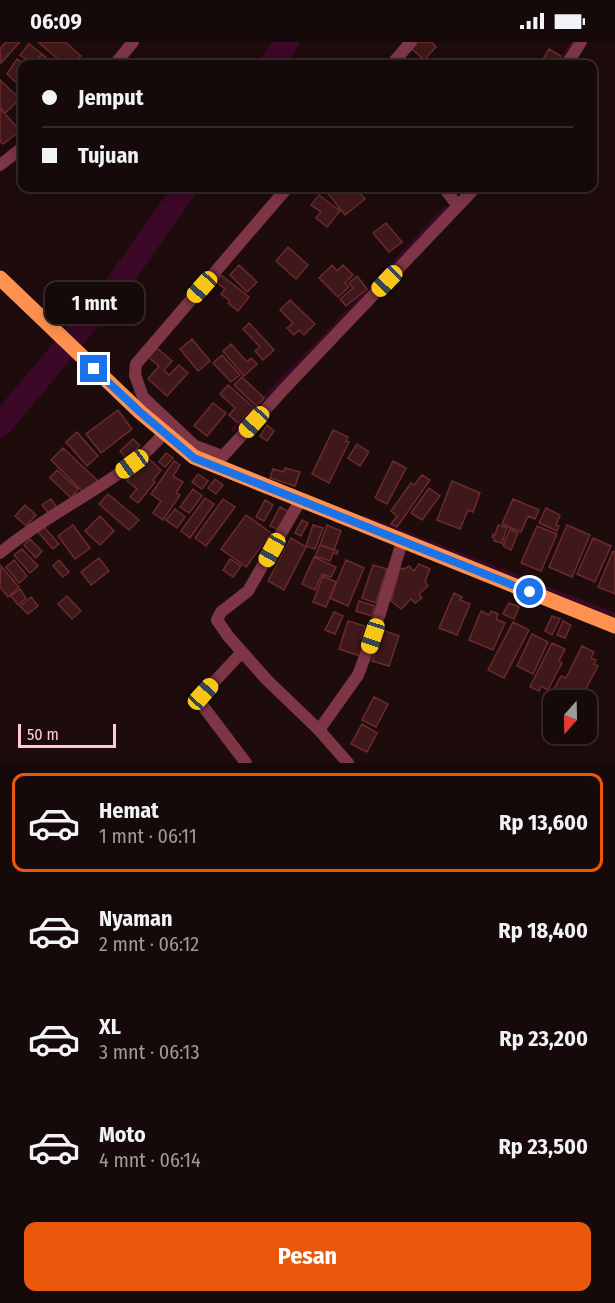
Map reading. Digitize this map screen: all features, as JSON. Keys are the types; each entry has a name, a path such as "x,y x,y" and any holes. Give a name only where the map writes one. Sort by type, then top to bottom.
{"main road":[{"path":"0,278 140,412 194,458 218,461 300,501 615,626"}],"street":[{"path":"118,60 133,42"},
{"path":"395,60 411,42"},
{"path":"570,60 581,42"},
{"path":"0,165 18,151"},
{"path":"284,192 136,364 135,375 142,397 195,446 218,461 471,192"},
{"path":"447,192 458,206"},
{"path":"0,553 58,512 103,486 152,447 165,432"},
{"path":"300,501 248,591 218,616 218,623 267,680 319,730 348,763"},
{"path":"319,730 358,675 366,657 402,542"},
{"path":"242,652 203,694 201,700 202,705 246,763"}],"building":[{"path":"6,42 20,42 1,63 0,49"},
{"path":"38,42 65,42 81,56 76,60 59,60"},
{"path":"417,42 431,42 436,47 424,60 411,48"},
{"path":"29,44 42,54 37,60 27,60 20,55"},
{"path":"549,49 561,56 558,60 543,59"},
{"path":"42,54 49,60 37,60"},
{"path":"17,59 18,60 18,84 7,74"},
{"path":"0,80 18,97 18,101 5,113 0,108"},
{"path":"0,108 18,129 18,133 3,144 0,141"},
{"path":"327,192 359,192 365,199 345,215"},
{"path":"319,195 340,211 327,227 316,218 321,212 311,205"},
{"path":"386,223 402,242 389,252 373,233"},
{"path":"288,247 308,265 296,279 276,261"},
{"path":"239,265 257,282 247,292 230,275"},
{"path":"332,265 337,271 343,265 353,275 345,283 349,287 338,297 319,278"},
{"path":"221,275 249,297 238,311 221,294 225,289 216,282"},
{"path":"357,276 367,289 346,306 340,299 353,288 349,283"},
{"path":"290,300 315,324 304,335 299,330 294,335 287,328 293,323 280,310"},
{"path":"249,323 274,350 263,360 255,351 260,347 243,329"},
{"path":"192,339 210,361 198,371 180,349"},
{"path":"231,344 247,362 251,358 257,364 244,376 223,351"},
{"path":"157,348 172,361 164,370 169,375 179,365 188,373 167,396 148,379 159,366 148,357"},
{"path":"222,355 240,375 231,382 213,363"},
{"path":"242,377 264,398 256,406 234,385"},
{"path":"228,385 253,407 238,423 229,415 235,408 220,394"},
{"path":"213,403 226,413 207,436 194,426"},
{"path":"118,410 132,429 101,453 86,434"},
{"path":"267,425 274,431 267,441 260,436"},
{"path":"333,430 348,437 346,441 349,442 329,483 312,474"},
{"path":"77,432 98,456 87,466 66,442"},
{"path":"133,439 140,446 126,458 120,451"},
{"path":"357,444 369,452 360,466 348,458"},
{"path":"63,448 98,481 85,494 51,460"},
{"path":"166,453 173,458 165,467 159,462"},
{"path":"147,457 161,470 153,480 155,482 138,503 130,497 137,489 127,481"},
{"path":"174,461 180,465 173,476 183,482 176,493 180,495 163,520 153,513 161,501 151,494"},
{"path":"393,461 406,468 387,504 375,498"},
{"path":"285,468 300,472 295,486 270,478 273,469 284,472"},
{"path":"57,470 78,489 71,498 50,478"},
{"path":"198,474 208,481 202,489 192,482"},
{"path":"422,475 430,480 397,527 391,524 397,516 391,511 411,483 414,485"},
{"path":"215,479 223,485 216,494 208,488"},
{"path":"452,481 480,493 473,512 468,510 460,529 437,520"},
{"path":"429,488 440,496 422,520 411,513"},
{"path":"193,489 202,496 189,513 180,507"},
{"path":"108,494 139,520 129,530 99,504"},
{"path":"205,498 214,504 190,538 181,531"},
{"path":"51,499 58,509 50,515 42,505"},
{"path":"223,499 235,507 206,546 195,538"},
{"path":"513,499 539,510 535,519 528,516 521,532 502,524"},
{"path":"265,500 273,505 264,521 256,517"},
{"path":"25,505 36,515 26,526 15,516"},
{"path":"280,507 289,512 279,530 270,526"},
{"path":"546,508 560,515 556,525 559,526 557,531 539,523"},
{"path":"175,509 185,517 177,528 166,520"},
{"path":"246,515 271,533 246,567 221,549"},
{"path":"100,516 114,531 100,545 85,531"},
{"path":"302,520 308,523 301,536 295,533"},
{"path":"73,525 90,548 75,559 58,536"},
{"path":"313,525 323,528 315,549 306,546"},
{"path":"327,525 341,531 334,550 320,545"},
{"path":"498,525 507,528 502,543 494,541 492,537"},
{"path":"567,525 590,535 572,577 549,567"},
{"path":"43,526 59,544 53,549 37,531"},
{"path":"537,526 557,534 541,571 521,563"},
{"path":"510,529 518,533 511,550 503,546"},
{"path":"291,538 306,547 284,590 268,581"},
{"path":"593,538 611,546 595,582 577,574"},
{"path":"30,539 42,551 36,558 24,545"},
{"path":"320,545 338,551 337,554 333,553 330,561 315,556"},
{"path":"22,549 38,566 30,573 14,555"},
{"path":"613,551 615,552 615,594 598,587"},
{"path":"314,557 336,567 331,577 322,574 315,590 302,584"},
{"path":"99,558 109,571 91,585 81,572"},
{"path":"230,559 241,566 233,577 223,570"},
{"path":"14,560 27,576 19,583 6,567"},
{"path":"59,560 69,572 63,577 53,566"},
{"path":"346,560 364,568 348,606 330,598"},
{"path":"419,564 430,569 425,582 428,586 419,594 422,598 415,603 411,599 401,609 391,601 400,568 404,569 409,566 414,571"},
{"path":"373,565 387,569 376,603 362,598"},
{"path":"1,566 19,587 8,597 0,587"},
{"path":"323,576 336,582 326,607 313,602"},
{"path":"20,589 26,598 18,605 11,596"},
{"path":"454,593 462,597 460,600 470,604 457,635 439,628"},
{"path":"67,596 81,611 72,619 58,604"},
{"path":"31,597 38,606 28,614 20,606"},
{"path":"359,601 375,606 372,616 356,611"},
{"path":"509,603 519,607 514,619 503,614"},
{"path":"481,611 489,615 491,611 498,614 496,619 505,623 493,650 469,640"},
{"path":"334,612 343,616 335,634 325,630"},
{"path":"552,616 560,619 552,635 545,631"},
{"path":"348,621 365,626 361,638 365,640 360,656 339,649"},
{"path":"563,621 571,625 565,638 557,635"},
{"path":"513,622 529,630 504,678 488,670"},
{"path":"382,630 399,636 389,666 372,661"},
{"path":"532,634 548,642 533,674 517,666"},
{"path":"552,643 565,649 559,661 562,663 548,690 541,686 539,691 530,687"},
{"path":"582,646 594,652 591,658 596,660 594,664 598,666 585,690 554,689 561,676 566,678"},
{"path":"374,697 388,704 376,727 362,720"},
{"path":"362,724 377,733 367,752 351,744"}],"waterway":[{"path":"274,60 287,42"},
{"path":"562,60 573,42"},
{"path":"0,425 115,288 182,192"},
{"path":"233,430 446,208"},
{"path":"364,517 615,615"}],"route":[{"path":"94,369 194,458 530,592"}]}
